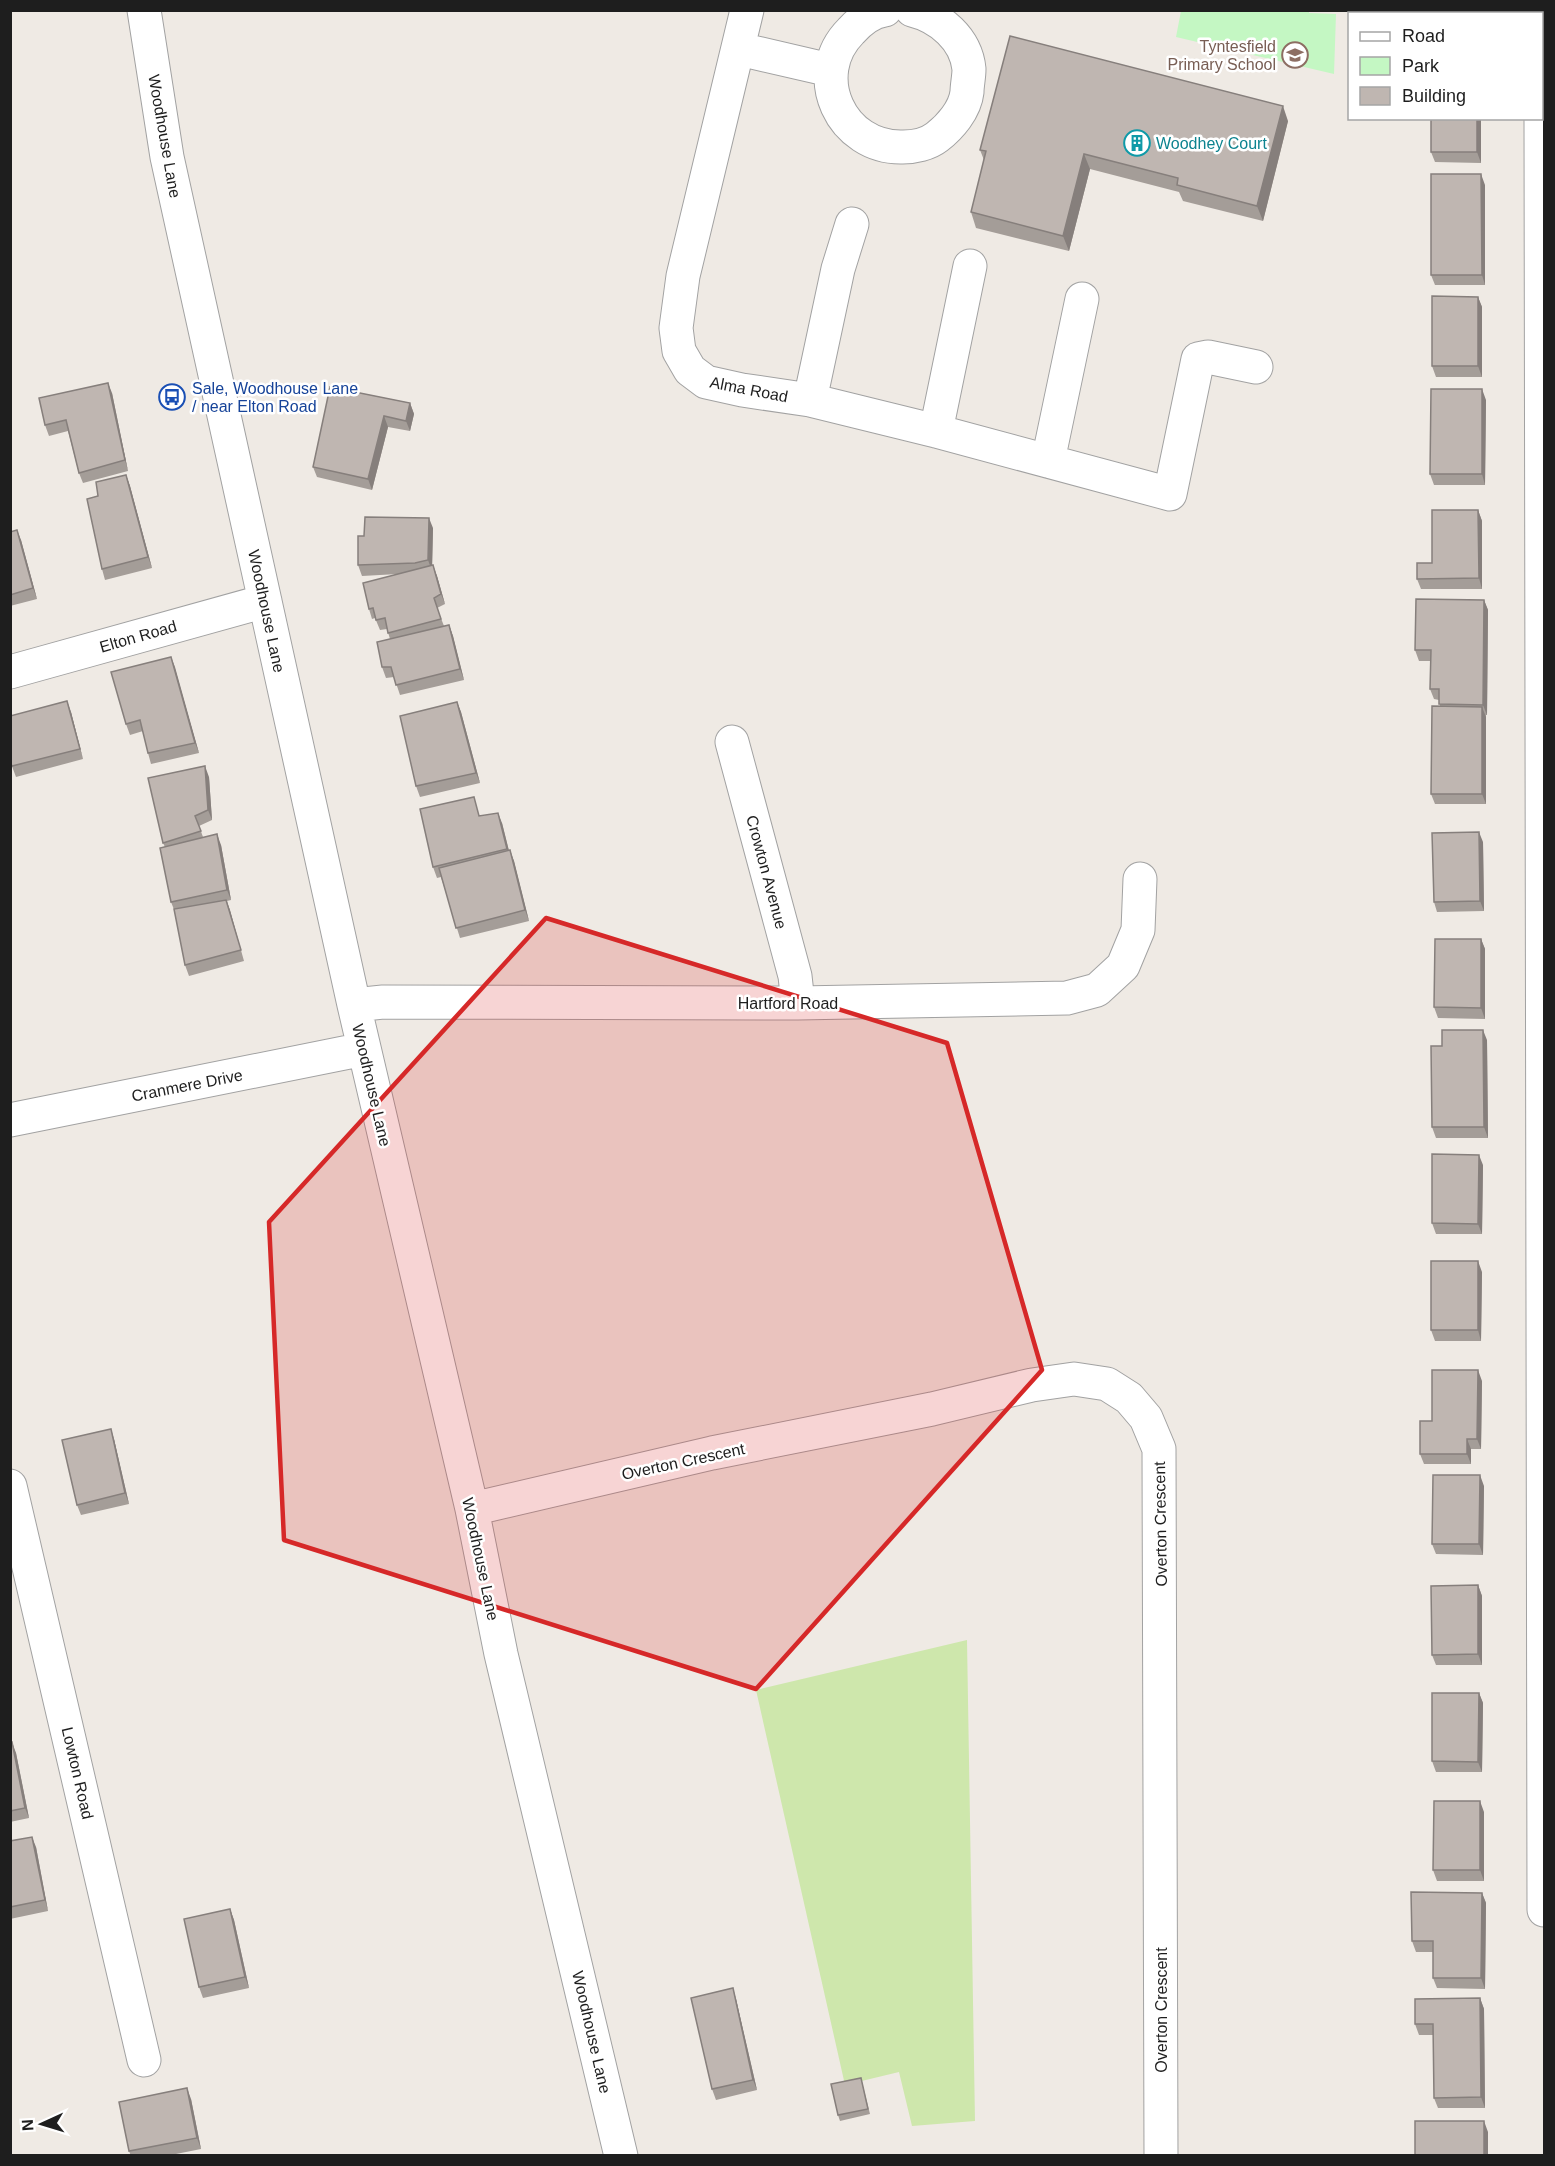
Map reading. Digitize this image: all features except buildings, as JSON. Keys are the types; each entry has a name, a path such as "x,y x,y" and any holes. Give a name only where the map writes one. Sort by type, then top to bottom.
{"street":[{"name":"Woodhouse Lane","path":"144,10 167,157 354,1005 472,1509 501,1654 621,2156"},
{"name":"Alma Road","path":"747,10 683,276 676,327 679,351 690,370 706,382 810,400 936,431 1170,494 1198,359 1208,357 1256,367"},
{"path":"885,10 862,19 840,41 830,70 836,107 849,126 868,141 887,148 913,147 934,139 951,126 966,99 969,69 962,47 945,26 926,14 912,10"},
{"path":"739,49 830,70"},
{"path":"1541,120 1545,1910"},
{"path":"810,400 838,269 852,224"},
{"path":"936,431 970,266"},
{"path":"1048,461 1082,299"},
{"name":"Elton Road","path":"10,672 265,601"},
{"name":"Crowton Avenue","path":"732,742 795,976 798,1003"},
{"name":"Hartford Road","path":"354,1005 383,1002 798,1003 1067,998 1097,990 1123,966 1138,930 1140,879"},
{"name":"Cranmere Drive","path":"10,1120 364,1049"},
{"name":"Overton Crescent","path":"472,1509 712,1453 932,1409 1032,1385 1074,1379 1107,1384 1128,1398 1146,1418 1159,1449 1161,2156"},
{"name":"Lowton Road","path":"10,1486 22,1584 144,2060"}],"highlighted area":[{"path":"546,918 947,1043 1042,1370 756,1689 284,1540 269,1222"}],"green space":[{"name":"Tyntesfield Primary School","path":"1181,11 1309,11 1309,13 1336,14 1334,74 1176,37"},
{"path":"967,1640 975,2121 912,2126 899,2072 845,2085 756,1690"}],"place":[{"name":"Tyntesfield Primary School","path":"1295,55"},
{"name":"Woodhey Court","path":"1137,143"},
{"name":"Sale, Woodhouse Lane / near Elton Road","path":"172,397"}]}
